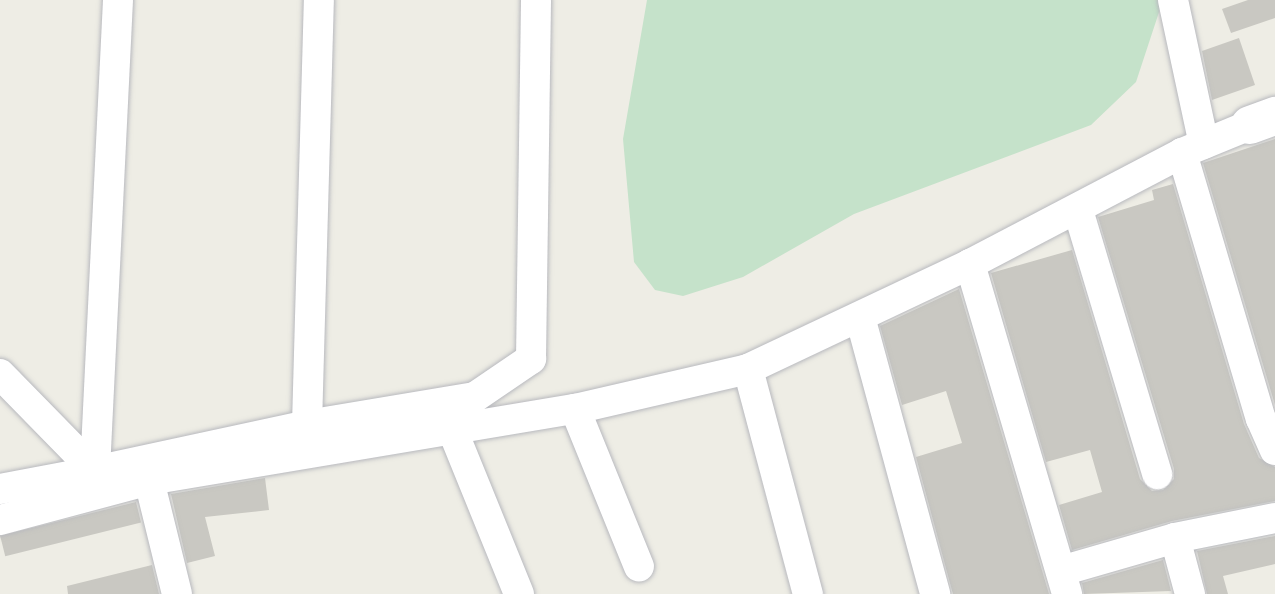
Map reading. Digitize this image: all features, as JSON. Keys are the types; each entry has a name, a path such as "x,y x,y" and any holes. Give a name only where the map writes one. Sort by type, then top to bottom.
{"street":[{"path":"95,471 118,0"},
{"path":"307,425 319,0"},
{"path":"0,489 307,425 475,397 531,359 536,0"},
{"path":"1173,0 1193,148 1261,419 1275,450"},
{"path":"0,520 149,480 575,409 748,369 970,264 1193,148 1263,120"},
{"path":"1078,210 1157,474"},
{"path":"970,264 1064,582 1175,538 1275,518"},
{"path":"860,317 935,594"},
{"path":"748,369 808,594"},
{"path":"0,374 95,471"},
{"path":"575,409 639,567"},
{"path":"452,429 519,594"},
{"path":"149,480 177,594"},
{"path":"1175,538 1190,594"}],"green space":[{"path":"647,0 1163,0 1136,82 1091,125 854,214 743,277 683,296 655,290 634,262 623,139"}],"building":[{"path":"1248,0 1275,0 1275,18 1231,33 1222,9"},
{"path":"1239,38 1255,85 1212,100 1202,51"},
{"path":"1275,139 1275,405 1203,163"},
{"path":"1173,184 1244,424 1259,458 1275,467 1275,501 1172,521 1072,550 1059,505 1102,492 1090,450 1046,462 991,273 1072,250 1140,479 1152,491 1163,490 1174,479 1174,469 1098,217 1154,200 1152,190"},
{"path":"959,289 1049,594 953,594 916,457 962,443 946,391 902,405 880,326"},
{"path":"265,478 269,510 205,517 215,556 187,563 171,494"},
{"path":"136,502 141,522 5,556 0,536"},
{"path":"1275,536 1275,564 1223,576 1228,594 1207,594 1197,551"},
{"path":"1163,560 1171,591 1084,594 1082,583"},
{"path":"152,565 159,594 68,594 67,586"}]}
